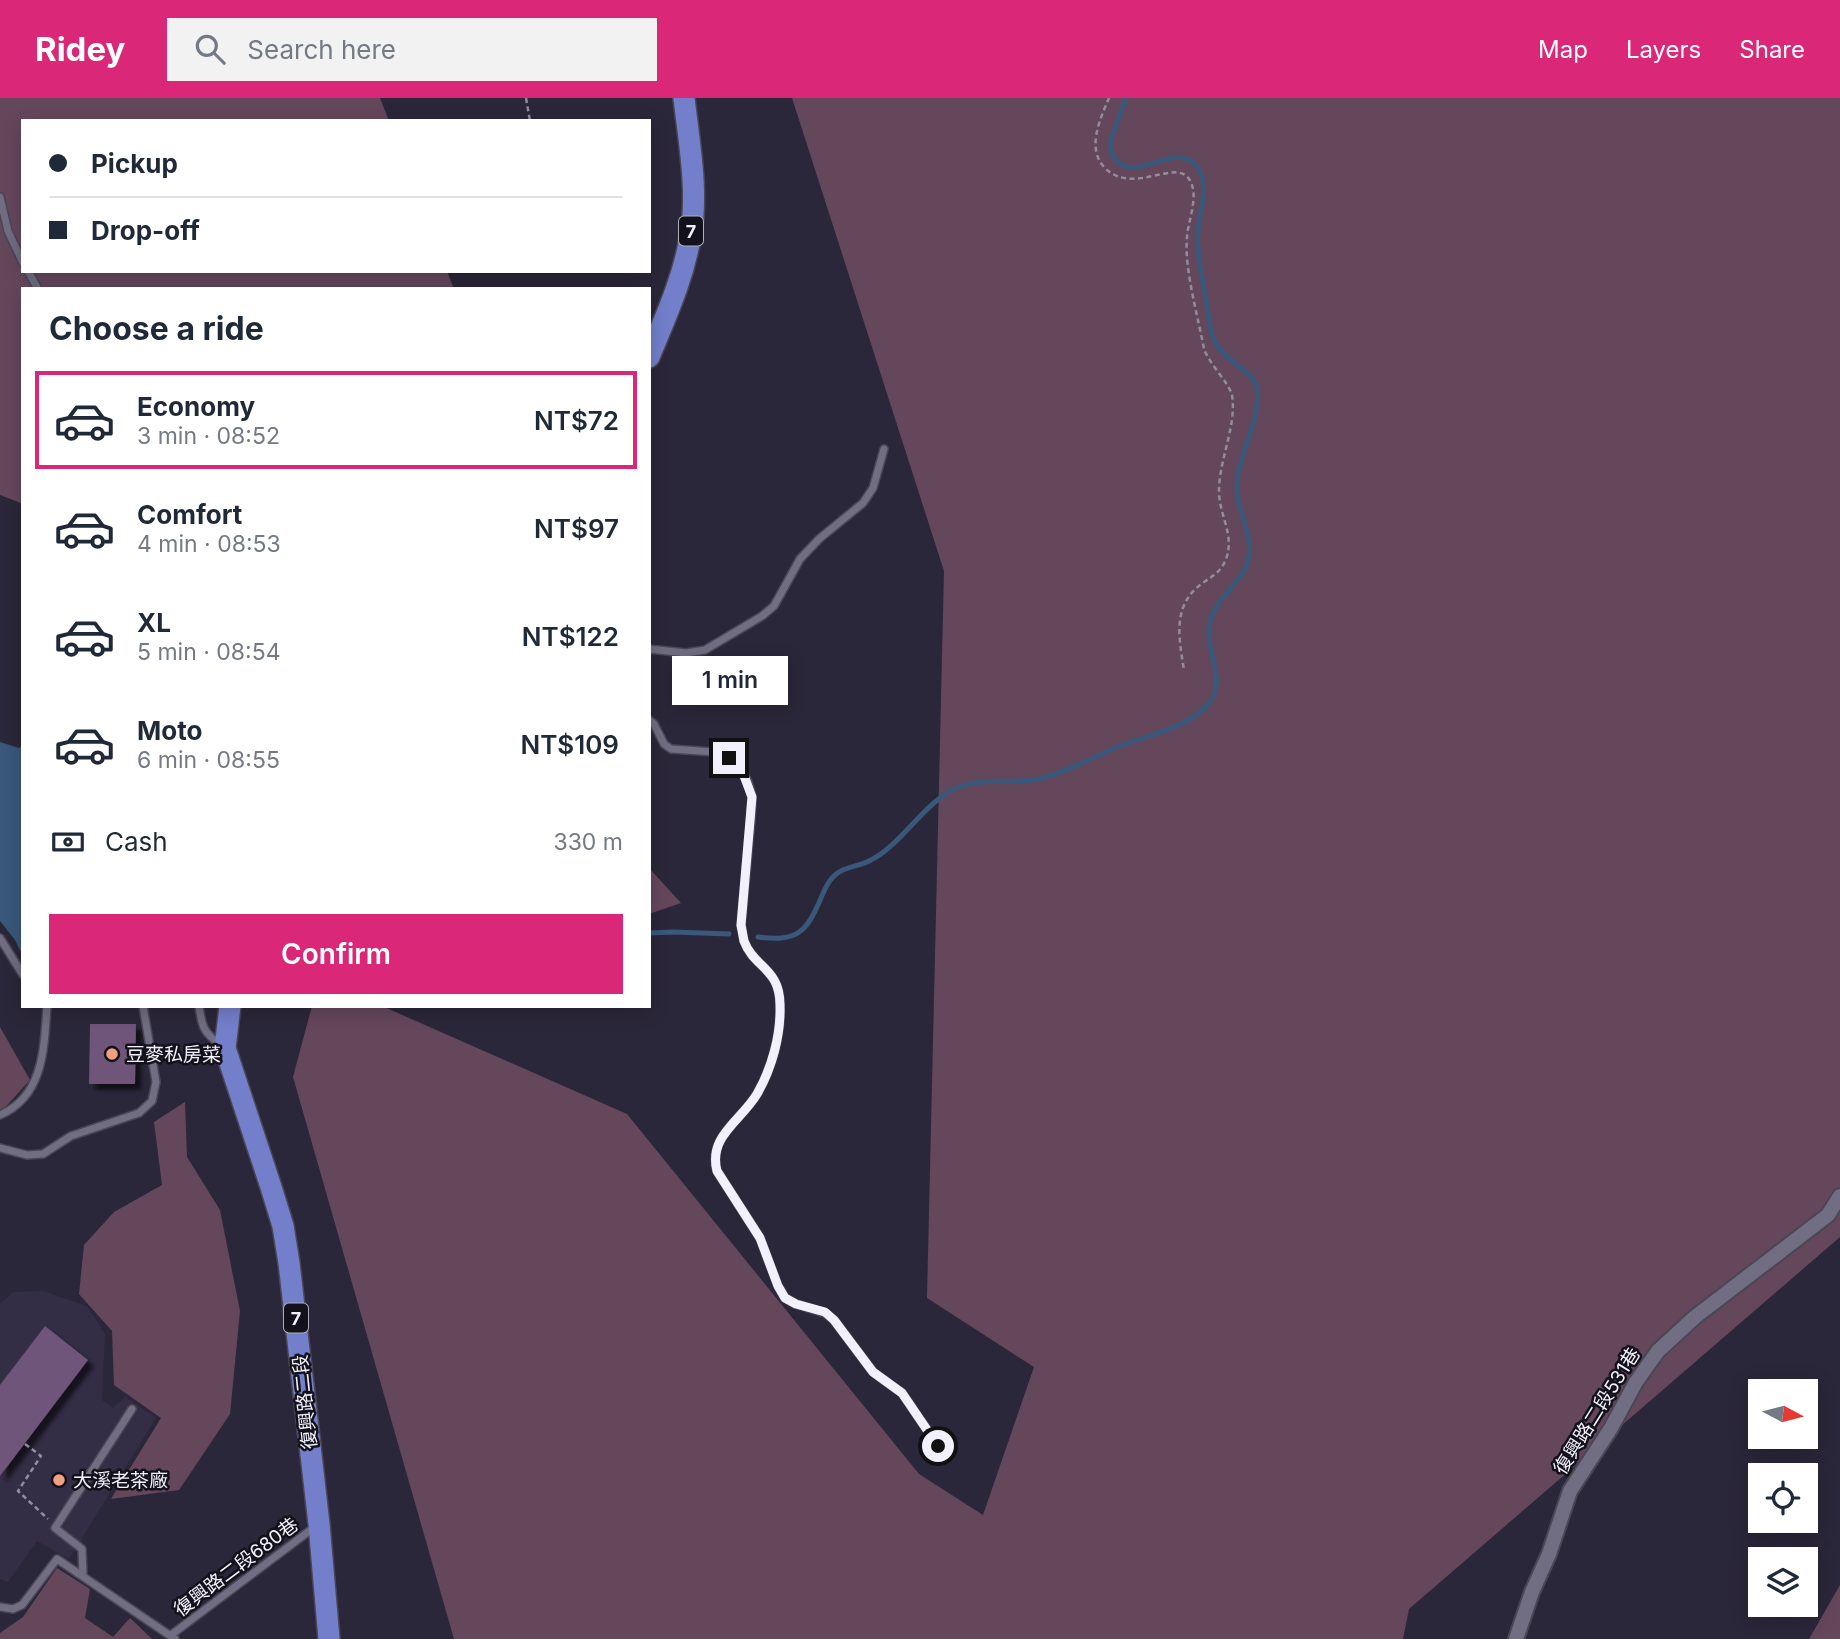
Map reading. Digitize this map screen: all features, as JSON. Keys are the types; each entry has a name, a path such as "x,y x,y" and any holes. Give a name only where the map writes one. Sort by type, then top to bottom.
{"main road":[{"name":"7","path":"651,352 679,285 691,232 693,172 684,98"},
{"name":"復興路二段","path":"230,1008 225,1048 283,1226 289,1263 319,1524 329,1639"}],"street":[{"name":"復興路二段531巷","path":"1516,1639 1570,1491 1611,1428 1636,1382 1658,1351 1695,1317 1828,1215 1840,1196"}],"lane":[{"path":"0,197 8,232 21,259"},
{"path":"651,649 686,653 705,650 774,606 800,559 863,503 873,488 884,449"},
{"path":"651,722 664,744 671,749 714,752 729,758 741,768 752,797 741,925 745,942 778,985 779,1027 769,1067 757,1094 737,1120 721,1135 714,1160 717,1171 760,1238 785,1298 825,1312 834,1320 873,1372 902,1393 938,1446"},
{"path":"0,938 21,972"},
{"path":"0,1115 24,1100 35,1082 42,1056 48,1008"},
{"path":"0,1148 27,1155 43,1154 71,1136 139,1113 152,1101 156,1082 143,1008"},
{"path":"199,1008 202,1026 208,1036 225,1048"},
{"path":"83,1575 82,1549 55,1527 132,1409"},
{"name":"復興路二段680巷","path":"173,1637 319,1524"},
{"path":"0,1607 13,1609 22,1605 57,1559 173,1637"}],"path":[{"path":"526,98 530,119"},
{"path":"1109,98 1096,136 1095,151 1099,162 1113,176 1126,180 1144,180 1164,173 1179,172 1187,176 1192,183 1194,200 1186,239 1188,264 1204,349 1209,362 1228,385 1231,394 1232,409 1219,492 1229,531 1230,547 1225,563 1218,573 1192,592 1182,608 1178,629 1184,670"},
{"path":"25,1444 41,1456 18,1491 55,1527"}],"shaded area":[{"path":"0,98 380,98 388,119 21,119 21,273 448,273 453,287 21,287 21,503 0,495"},
{"path":"792,98 1840,98 1840,1237 1409,1609 1403,1639 454,1639 293,1077 311,1008 387,1008 627,1114 919,1474 983,1515 1034,1367 927,1298 944,571"},
{"path":"651,870 681,903 651,913"},
{"path":"0,1027 30,1080 0,1113"},
{"path":"185,1102 187,1157 220,1210 240,1311 230,1414 179,1490 111,1499 161,1418 114,1385 112,1331 79,1294 84,1245 114,1212 162,1185 154,1122"},
{"name":"大溪老茶廠","path":"43,1291 87,1306 105,1334 102,1400 113,1408 125,1397 156,1418 69,1559 37,1541 8,1582 0,1579 0,1304 13,1292"},
{"path":"57,1568 90,1589 85,1618 113,1637 130,1618 152,1639 0,1639 0,1633 23,1617"},
{"path":"1840,1585 1840,1639 1809,1639"}],"water":[{"path":"0,742 21,746 21,952 0,921"}],"building":[{"name":"豆麥私房菜","path":"90,1024 136,1024 135,1084 89,1084"},
{"path":"45,1326 88,1360 0,1476 0,1385"}],"waterway":[{"path":"758,937 782,938 805,927 833,877 881,853 949,792 970,784 1026,781 1058,773 1191,719 1210,702 1215,692 1217,682 1209,628 1215,609 1239,578 1248,561 1249,541 1237,483 1256,413 1257,389 1251,377 1223,352 1212,335 1198,250 1203,194 1201,174 1190,160 1181,157 1138,167 1128,167 1118,162 1111,153 1111,139 1126,98"},
{"path":"651,933 729,934"}],"place":[{"name":"豆麥私房菜","path":"112,1054"},
{"name":"大溪老茶廠","path":"59,1480"}],"route":[{"path":"729,758 741,768 752,797 741,925 750,951 778,985 780,1005 778,1038 769,1067 757,1094 737,1120 721,1135 714,1160 717,1171 760,1238 785,1298 825,1312 834,1320 873,1372 902,1393 938,1446"}]}
